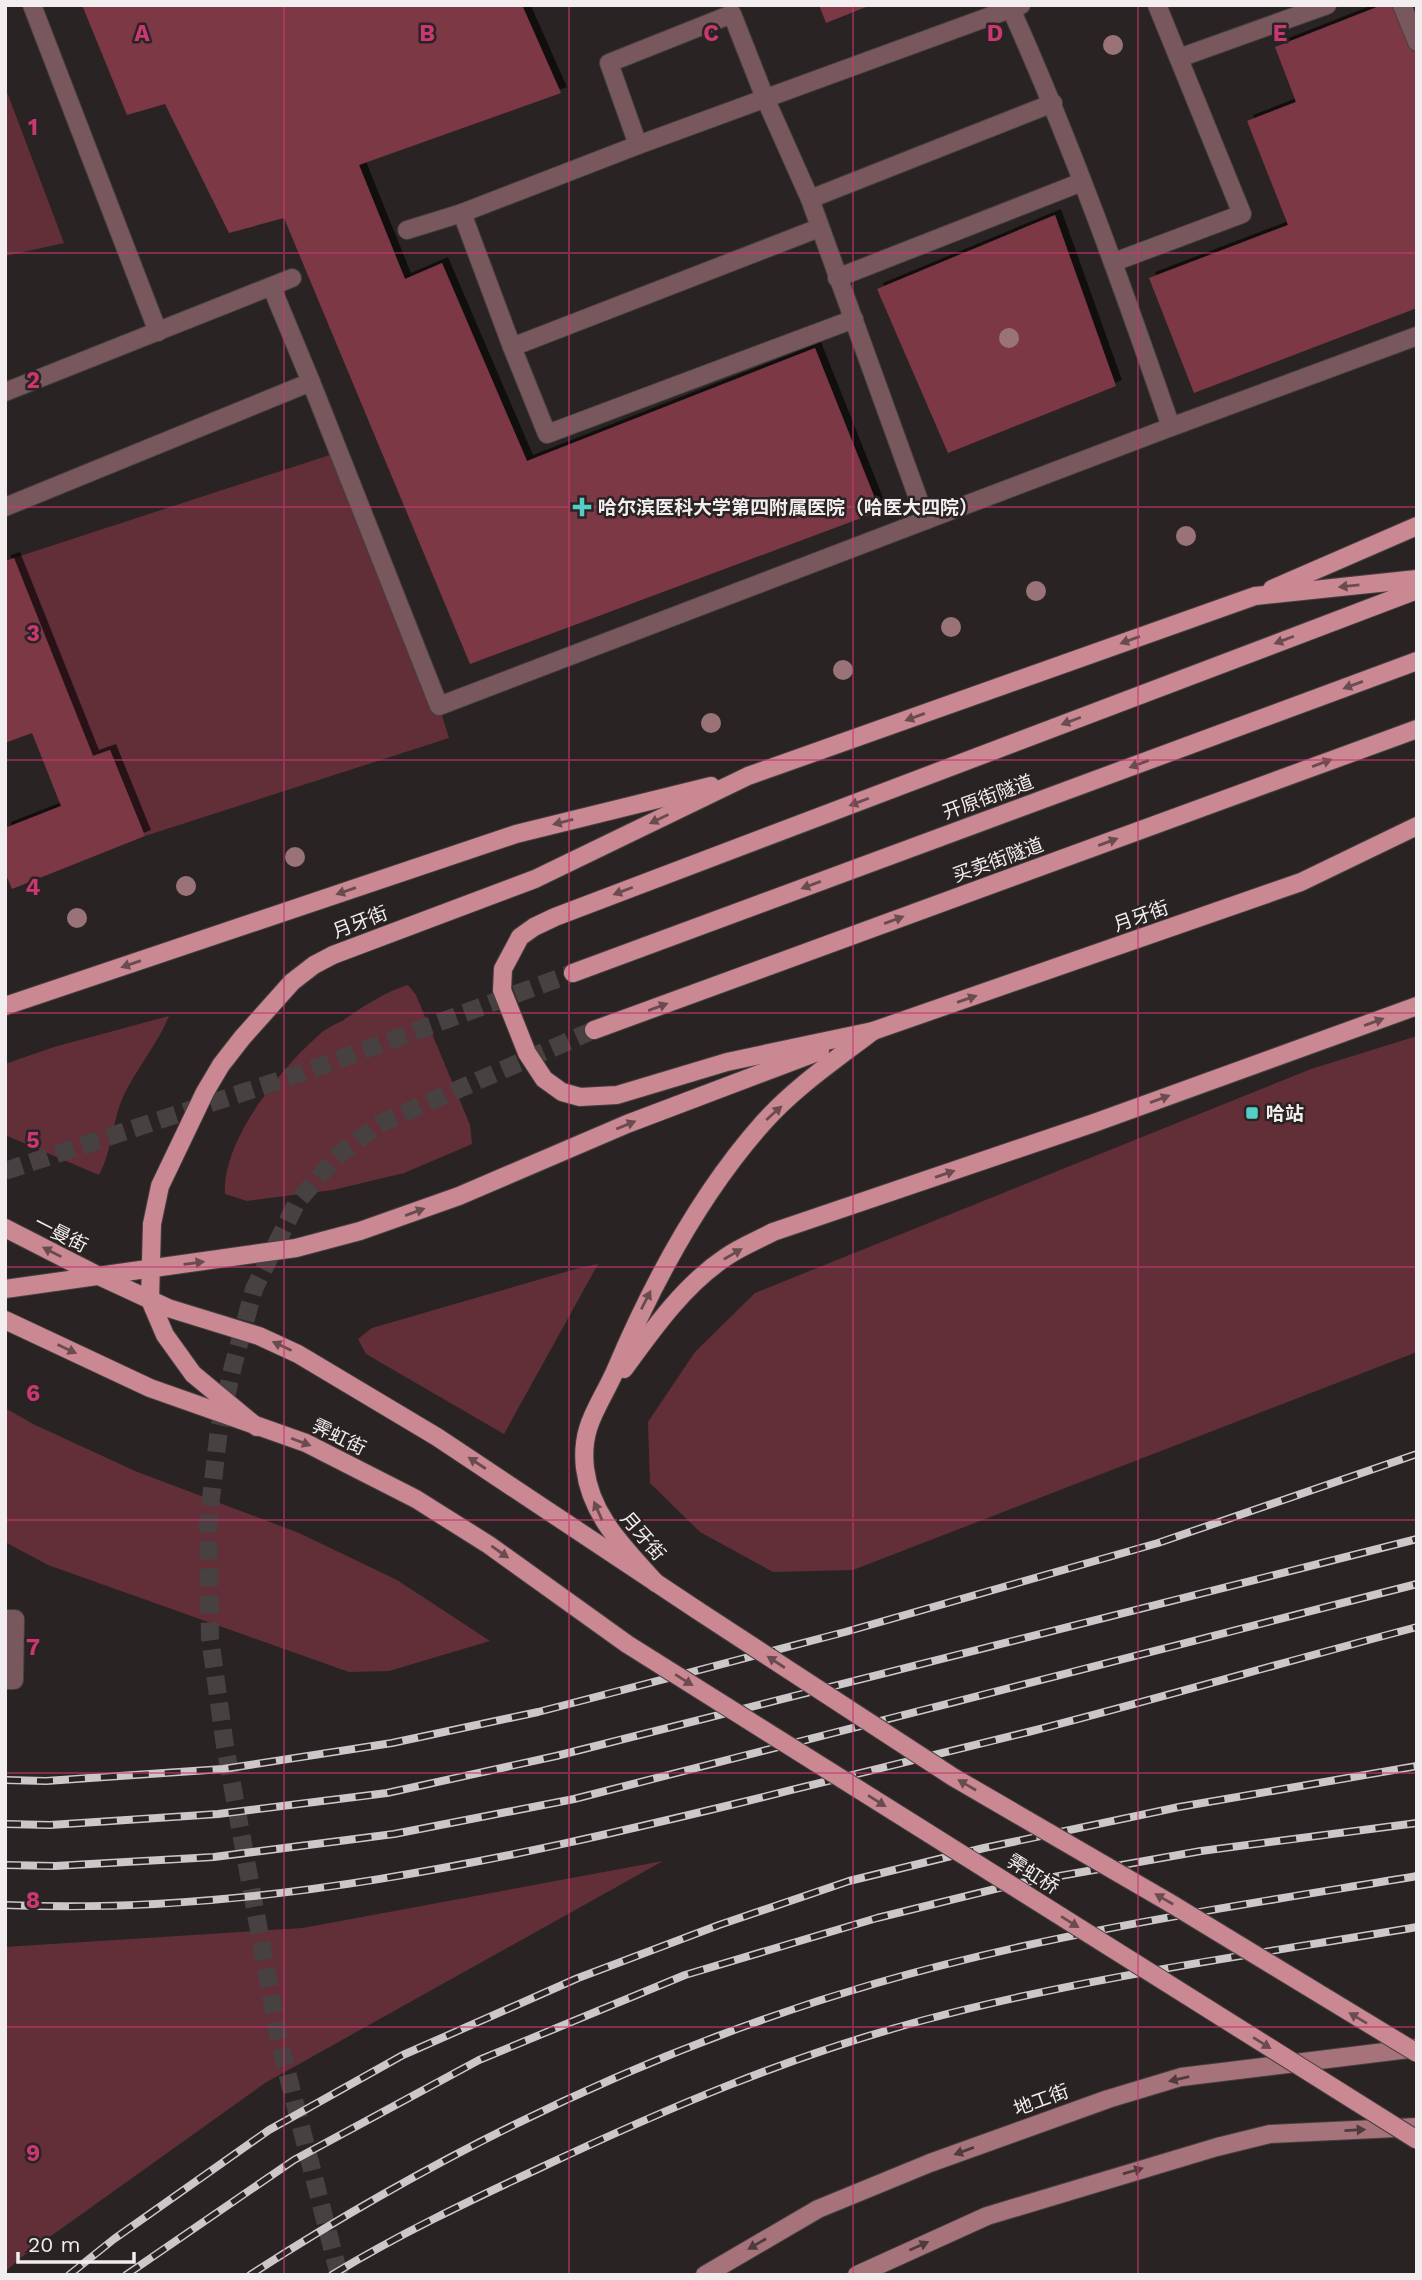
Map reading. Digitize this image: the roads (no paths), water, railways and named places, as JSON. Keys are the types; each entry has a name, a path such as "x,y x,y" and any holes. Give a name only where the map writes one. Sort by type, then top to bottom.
{"main road":[{"name":"月牙街","path":"5,1006 516,834 748,776 1255,596 1417,526"},
{"name":"月牙街","path":"1255,596 1417,579"},
{"path":"873,1031 727,1062 617,1095 580,1097 562,1092 544,1079 527,1053 502,990 503,969 520,937 555,917 1417,590"},
{"name":"开原街隧道","path":"573,972 1417,661"},
{"name":"买卖街隧道","path":"594,1030 1417,729"},
{"name":"月牙街","path":"257,1427 194,1374 166,1335 150,1300 152,1224 160,1186 205,1092 221,1065 292,982 314,965 333,955 535,879 748,776"},
{"name":"月牙街","path":"5,1289 296,1248 360,1231 459,1196 627,1124 873,1031 1301,882 1417,826"},
{"path":"605,1394 653,1329 688,1289 725,1257 774,1232 1094,1123 1417,1006"},
{"name":"月牙街","path":"656,1583 602,1521 590,1493 583,1440 591,1418 605,1394 643,1305 673,1251 720,1178 763,1123 814,1077 873,1031"},
{"name":"一曼街","path":"5,1228 99,1276"},
{"path":"99,1276 168,1308 260,1336 299,1354 447,1444 953,1777 1417,2051"},
{"name":"霁虹街","path":"5,1320 150,1388 306,1443 416,1499 489,1545 626,1644"},
{"name":"霁虹桥","path":"626,1644 1417,2140"},
{"name":"地工街","path":"705,2275 818,2209 930,2163 1108,2099 1181,2077 1417,2051"},
{"path":"856,2275 987,2216 1217,2147 1270,2134 1417,2127"}],"lane":[{"path":"32,5 158,332"},
{"path":"1114,262 1242,214 1157,5"},
{"path":"1179,58 1327,5"},
{"path":"1402,5 1417,42"},
{"path":"407,230 462,213 638,145 1016,7 1114,262 1171,426"},
{"path":"638,145 608,63 732,15 810,199 926,520"},
{"path":"810,199 1053,103"},
{"path":"837,278 1082,182"},
{"path":"462,213 547,434 854,319"},
{"path":"512,346 819,228"},
{"path":"5,392 292,278"},
{"path":"271,288 439,706 1171,426 1417,336"},
{"path":"5,507 311,382"},
{"path":"5,1619 15,1619 15,1644 14,1680 5,1680"}],"tunnel":[{"path":"5,1171 299,1074 573,973"},
{"path":"339,2275 280,2045 225,1746 210,1638 208,1525 219,1429 254,1289 297,1202 336,1157 379,1124 594,1030"}],"railway":[{"path":"5,1780 46,1781 223,1769 392,1743 538,1712 845,1632 1158,1543 1417,1454"},
{"path":"5,1824 50,1825 218,1814 387,1793 556,1756 1417,1539"},
{"path":"5,1865 55,1866 214,1857 394,1834 574,1799 1417,1584"},
{"path":"5,1905 98,1906 191,1902 284,1893 469,1863 653,1824 1032,1731 1417,1627"},
{"path":"69,2275 114,2239 269,2130 403,2055 578,1978 719,1925 849,1881 984,1848 1179,1807 1417,1766"},
{"path":"126,2275 294,2160 479,2060 685,1975 877,1918 1020,1883 1201,1851 1417,1823"},
{"path":"250,2275 399,2186 553,2106 713,2038 794,2009 877,1983 1010,1949 1145,1922 1417,1876"},
{"path":"332,2275 436,2218 588,2145 730,2085 875,2034 1046,1991 1417,1927"}],"place":[{"name":"哈尔滨医科大学第四附属医院（哈医大四院）","path":"582,507"},
{"name":"哈站","path":"1252,1113"}]}
